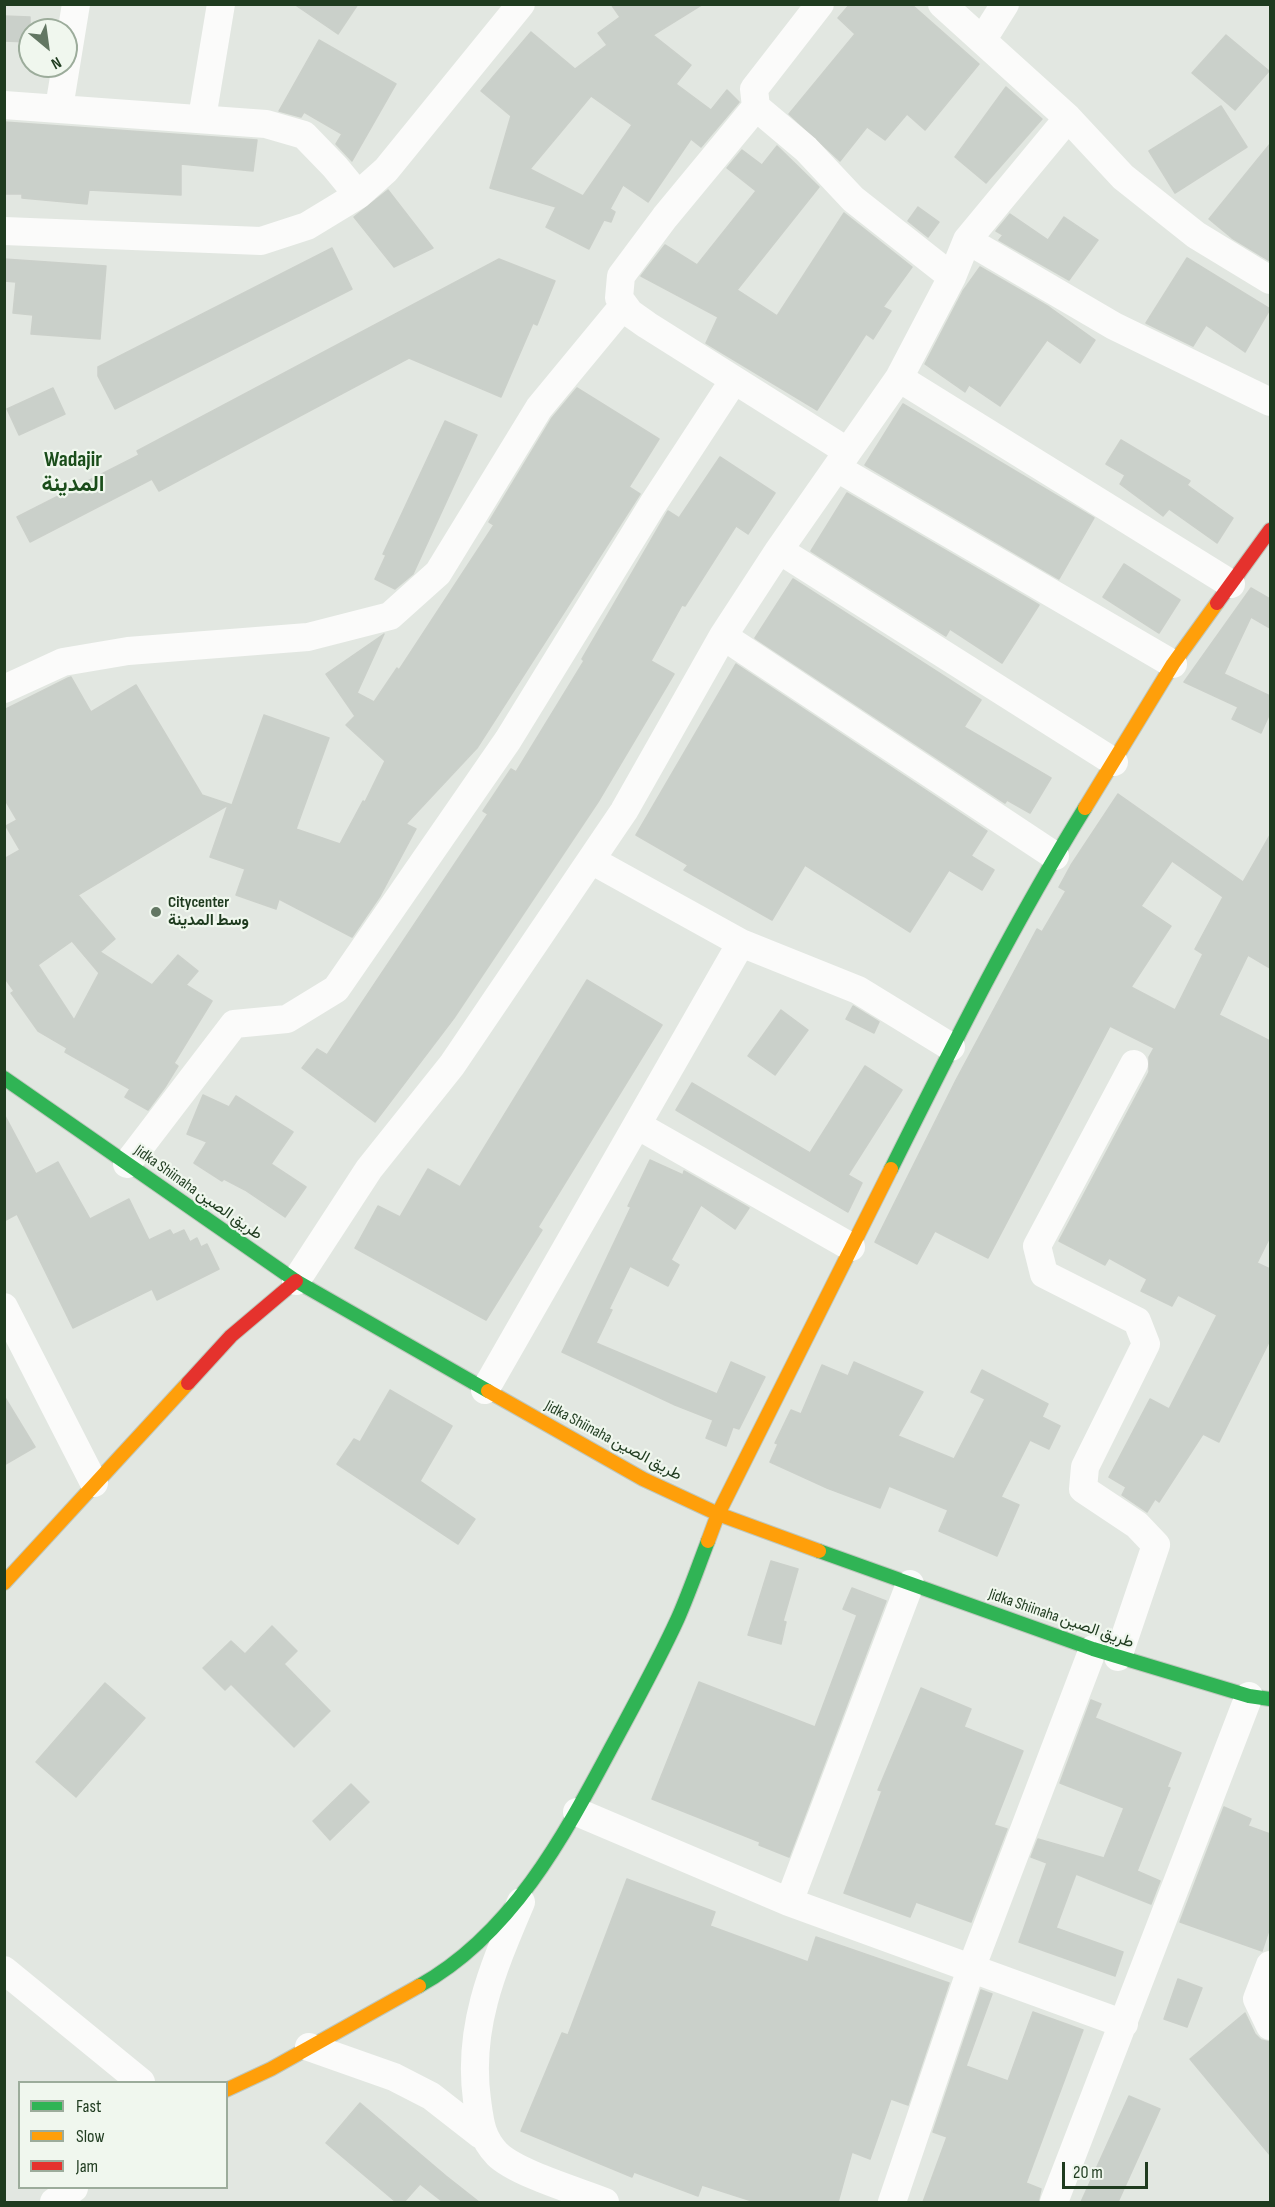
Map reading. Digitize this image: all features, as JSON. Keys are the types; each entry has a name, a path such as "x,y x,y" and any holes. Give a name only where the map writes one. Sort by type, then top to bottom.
{"street":[{"path":"60,108 76,4"},
{"path":"202,118 221,4"},
{"path":"4,231 261,241 307,226 358,195 386,170 521,4"},
{"path":"820,4 754,89 756,107 806,149 853,199 952,277"},
{"path":"942,4 1068,118 1124,177 1196,235 1270,280"},
{"path":"983,39 1005,4"},
{"path":"4,105 266,124 304,135 358,195"},
{"path":"756,107 664,217 621,276 619,298 624,306 646,325 734,380 842,460 1173,664"},
{"path":"4,1582 231,1336 296,1281 369,1168 452,1065 624,811 723,636 779,550 899,378 952,277 967,240 1068,118"},
{"path":"967,240 1114,326 1270,402"},
{"path":"4,689 63,662 128,651 308,637 390,616 438,573 539,408 624,306"},
{"path":"899,378 1231,584"},
{"path":"127,1164 234,1024 287,1019 336,989 508,740 653,504 734,380"},
{"path":"481,2135 473,2069 479,2019 492,1968 525,1892 577,1812 678,1618 718,1514 951,1047 1055,856 1173,664 1270,530"},
{"path":"779,550 1114,762"},
{"path":"723,636 1055,856"},
{"path":"591,860 741,943 858,990 951,1047"},
{"path":"485,1390 741,943"},
{"path":"891,2202 971,1969 1105,1653 1156,1545 1137,1525 1083,1489 1085,1467 1146,1344 1137,1321 1044,1274 1037,1246 1134,1064"},
{"name":"Jidka Shiinaha طريق الصين","path":"4,1078 296,1281 643,1479 718,1514 910,1584 1105,1653 1260,1698"},
{"path":"637,1125 851,1247"},
{"path":"4,1307 94,1483"},
{"path":"789,1902 910,1584"},
{"path":"1054,2202 1124,2024 1166,1907 1260,1698"},
{"path":"577,1812 789,1902 1124,2024"},
{"path":"228,2089 425,1983 474,1946 525,1892"},
{"path":"1270,1965 1257,1999 1270,2026"},
{"path":"4,1970 140,2081"},
{"path":"309,2047 394,2077 431,2096 481,2135 498,2155 515,2166 605,2202"},
{"path":"54,2202 71,2189"}],"building":[{"path":"294,4 358,4 338,34"},
{"path":"611,4 703,4 653,35 691,65 676,84 711,110 727,90 739,102 701,147 691,139 648,202 623,185 610,209 615,212 611,222 604,220 589,249 546,227 556,207 490,188 511,116 481,91 531,32 575,69 607,45 598,33 620,17","holes":["591,96 632,125 583,196 530,169"]},
{"path":"850,4 911,4 979,64 925,130 907,114 885,140 867,127 840,161 789,114 855,34 838,18"},
{"path":"4,16 30,17 18,18 18,42 4,41"},
{"path":"1226,35 1269,71 1235,110 1192,73"},
{"path":"319,40 396,84 352,161 336,144 342,134 304,112 301,117 279,111"},
{"path":"1006,87 1042,119 986,183 955,157"},
{"path":"1221,106 1247,147 1175,193 1149,151"},
{"path":"4,122 257,140 253,171 181,164 181,195 89,190 87,204 22,198 22,194 4,194"},
{"path":"1270,144 1270,261 1232,238 1209,219"},
{"path":"777,146 819,187 737,290 777,316 844,213 912,267 883,307 891,311 873,339 866,334 817,410 706,343 718,317 641,276 665,245 697,265 756,191 727,168 742,150 762,165"},
{"path":"388,190 433,248 394,267 354,217"},
{"path":"918,207 939,222 928,237 908,221"},
{"path":"1010,214 1048,240 1064,217 1098,240 1069,280 999,240 1003,235 996,231"},
{"path":"332,248 352,289 115,409 98,376 98,367"},
{"path":"1187,258 1270,309 1245,352 1206,325 1193,346 1146,323"},
{"path":"4,259 106,266 100,339 31,334 33,315 13,313 16,282 4,281"},
{"path":"499,259 555,281 537,325 533,323 501,397 409,358 159,491 152,479 30,542 17,517 139,455 137,451"},
{"path":"980,267 1049,307 1095,340 1080,363 1047,340 1000,406 969,385 965,392 925,364 963,291"},
{"path":"53,388 65,414 19,435 7,409"},
{"path":"577,388 659,439 629,487 640,494 477,748 406,824 416,829 380,896 352,937 279,899 276,909 236,895 245,869 210,857 228,805 78,895 115,939 100,952 152,985 178,955 198,971 186,985 212,1001 174,1063 178,1066 148,1110 125,1097 130,1089 65,1052 67,1048 38,1031 11,993 14,991 4,977 4,859 20,850 6,826 17,820 4,798 4,710 71,677 91,712 136,685 202,795 232,805 264,715 329,738 296,829 340,844 363,801 365,802 385,761 346,725 355,716 326,674 384,634 357,693 374,702 397,668 399,670 494,525 489,522 552,418","holes":["72,941 99,973 74,1020 38,965"]},
{"path":"903,404 1094,518 1059,579 865,465"},
{"path":"445,421 477,435 413,574 395,589 375,579 386,555 383,554"},
{"path":"1121,440 1190,481 1187,485 1233,518 1217,543 1169,509 1163,516 1120,484 1125,475 1106,464"},
{"path":"720,457 775,493 748,534 736,526 685,606 682,605 651,661 674,674 598,802 454,1018 375,1122 302,1068 317,1049 327,1055 488,814 483,811 511,769 516,772 584,661 582,659 668,511 679,518"},
{"path":"847,493 1039,605 1002,663 950,629 946,636 811,551"},
{"path":"1124,564 1180,600 1159,633 1103,597"},
{"path":"793,579 981,700 964,727 1051,778 1030,813 1007,800 1005,803 755,638"},
{"path":"1251,588 1270,599 1270,628 1251,617 1224,674 1270,696 1270,713 1261,733 1232,719 1238,707 1184,682"},
{"path":"736,664 987,831 971,856 994,870 982,890 949,870 910,932 805,865 772,920 684,870 688,865 636,835"},
{"path":"1118,794 1243,882 1270,835 1270,968 1248,955 1219,1015 1270,1041 1270,1237 1257,1263 1270,1269 1270,1340 1219,1442 1203,1434 1159,1502 1155,1499 1147,1512 1122,1495 1126,1487 1109,1477 1150,1399 1169,1409 1217,1315 1178,1295 1172,1306 1141,1291 1147,1279 1109,1258 1105,1265 1059,1241 1149,1072 1149,1057 1154,1048 1110,1026 988,1258 935,1231 917,1264 875,1242 956,1080 1037,929 1042,932 1066,891 1059,887","holes":["1172,861 1223,897 1195,949 1203,954 1175,1010 1131,987 1171,926 1141,906"]},
{"path":"587,980 662,1025 538,1227 542,1230 486,1320 355,1248 378,1206 400,1217 428,1169 460,1187"},
{"path":"853,1006 879,1022 874,1033 846,1019"},
{"path":"781,1010 808,1030 775,1075 748,1056"},
{"path":"865,1066 902,1090 848,1175 862,1183 848,1212 676,1110 692,1083 810,1153"},
{"path":"203,1095 229,1107 236,1096 293,1132 271,1164 306,1187 285,1217 245,1190 224,1179 222,1181 194,1163 207,1142 187,1134"},
{"path":"4,1114 36,1174 58,1162 90,1219 129,1199 149,1240 170,1230 173,1235 184,1230 190,1242 197,1238 201,1247 207,1244 219,1269 157,1300 152,1289 73,1328 17,1214 4,1221"},
{"path":"650,1160 683,1175 684,1171 749,1208 735,1229 701,1205 671,1260 679,1265 668,1286 630,1266 609,1309 612,1310 596,1343 717,1394 731,1362 765,1377 739,1429 733,1427 726,1446 706,1438 713,1420 675,1405 562,1352 631,1207 628,1206"},
{"path":"854,1362 923,1392 898,1436 954,1459 985,1399 971,1392 982,1370 1048,1404 1042,1417 1060,1426 1049,1449 1030,1440 1001,1497 1019,1505 997,1556 939,1531 948,1510 889,1486 880,1508 827,1488 770,1462 778,1444 775,1443 791,1410 801,1414 822,1365 848,1376"},
{"path":"390,1390 452,1426 420,1481 475,1519 458,1544 337,1464 354,1439 360,1442"},
{"path":"4,1396 35,1447 4,1465"},
{"path":"771,1561 798,1569 783,1621 786,1622 781,1644 748,1635"},
{"path":"852,1588 886,1601 789,1857 759,1845 760,1842 652,1799 699,1682 815,1727 857,1615 843,1609"},
{"path":"272,1626 297,1651 284,1664 330,1711 294,1747 231,1684 225,1690 203,1668 231,1641 245,1654"},
{"path":"105,1683 145,1718 76,1797 36,1762"},
{"path":"921,1688 971,1709 964,1727 1023,1751 994,1825 1007,1829 971,1922 916,1902 910,1917 844,1893 882,1791 878,1790"},
{"path":"1091,1700 1101,1704 1095,1718 1181,1753 1167,1787 1170,1788 1137,1871 1160,1881 1151,1904 1076,1874 1056,1928 1123,1952 1115,1976 1019,1942 1047,1863 1031,1857 1038,1839 1104,1858 1124,1808 1060,1783"},
{"path":"351,1784 369,1802 330,1840 313,1821"},
{"path":"1224,1807 1251,1819 1248,1826 1270,1834 1270,1927 1262,1951 1180,1922"},
{"path":"627,1879 715,1912 710,1926 808,1962 816,1937 949,1983 908,2105 891,2099 870,2159 852,2152 838,2202 755,2202 702,2185 698,2196 634,2172 632,2177 521,2131 562,2033 568,2035"},
{"path":"1178,1979 1202,1988 1187,2027 1164,2019"},
{"path":"981,1990 992,1994 966,2066 1008,2081 1033,2012 1083,2030 1026,2183 1041,2189 1038,2202 923,2202 947,2137 933,2132"},
{"path":"1245,2013 1255,2034 1261,2040 1270,2042 1270,2155 1190,2059"},
{"path":"1129,2096 1160,2109 1118,2202 1081,2202"},
{"path":"360,2103 479,2202 443,2202 420,2184 404,2202 396,2202 326,2143"}],"traffic: fast":[{"path":"891,1169 1008,941 1085,808"},
{"path":"4,1078 296,1281 488,1391"},
{"path":"419,1986 452,1965 481,1940 532,1882 574,1816 637,1700 682,1609 708,1541"},
{"path":"819,1551 1093,1649 1249,1696 1270,1699"}],"traffic: slow":[{"path":"1085,808 1173,664 1217,603"},
{"path":"708,1541 718,1514 891,1169"},
{"path":"4,1583 188,1383"},
{"path":"488,1391 643,1479 718,1514 819,1551"},
{"path":"228,2089 271,2069 419,1986"}],"traffic: jam":[{"path":"1217,603 1270,530"},
{"path":"188,1383 231,1336 296,1281"}],"place":[{"name":"Citycenter وسط المدينة","path":"156,912"}],"district":[{"name":"Wadajir المدينة","path":"73,473"}]}
